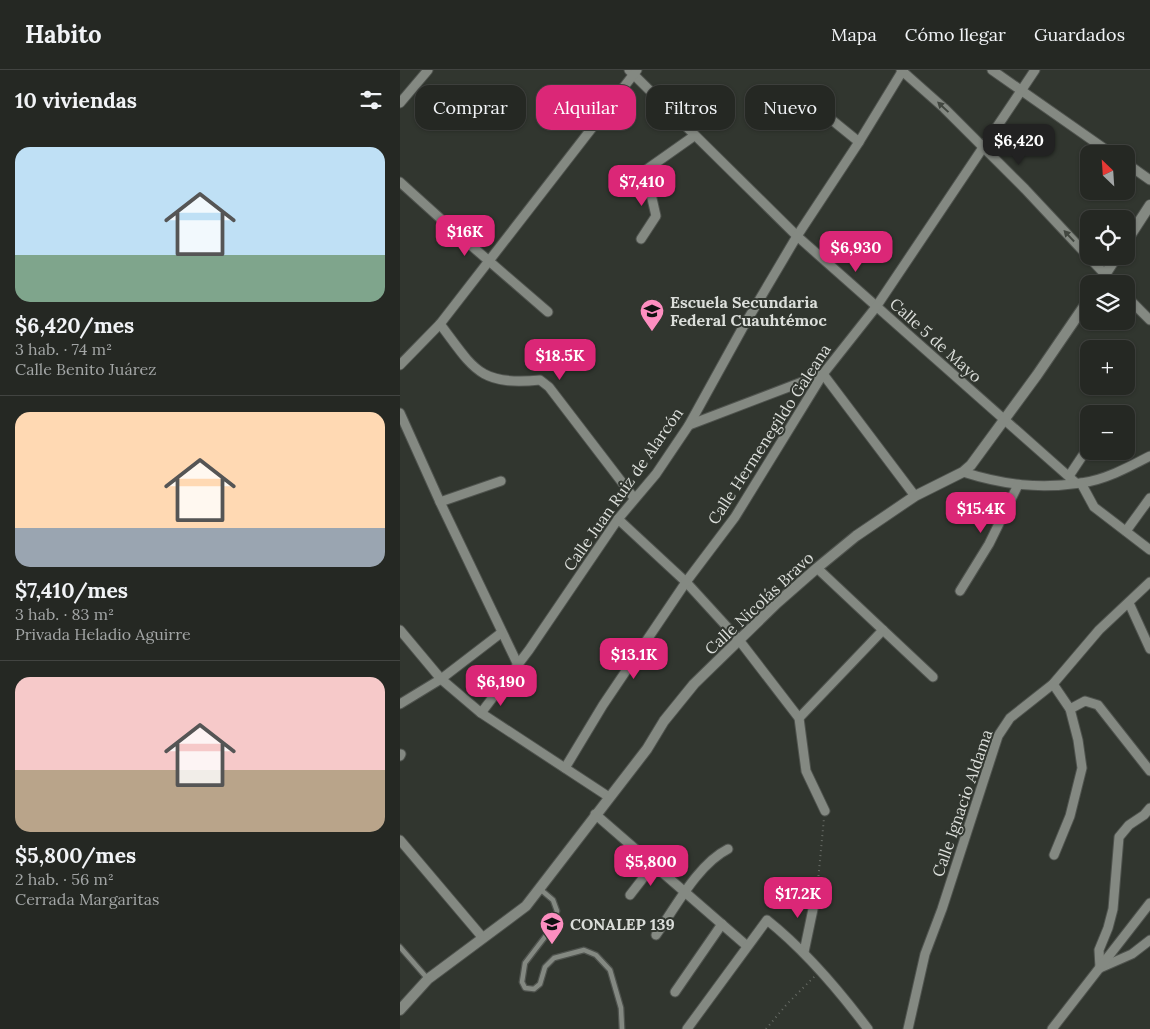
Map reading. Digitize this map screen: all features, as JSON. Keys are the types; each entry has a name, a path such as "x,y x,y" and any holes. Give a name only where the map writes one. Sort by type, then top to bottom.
{"street":[{"path":"400,103 428,70"},
{"path":"902,70 944,108 1025,189 1099,275"},
{"name":"Calle Juan Ruiz de Alarcón","path":"481,713 518,665 618,519 656,474 689,425 796,236 859,142 902,70"},
{"path":"992,70 1099,145"},
{"name":"Calle Hermenegildo Galeana","path":"565,768 603,705 686,582 735,517 823,374 876,307 1035,70"},
{"path":"400,365 440,324 520,222 633,71"},
{"name":"Calle 5 de Mayo","path":"633,71 694,136 796,236 1003,420 1076,481"},
{"path":"835,122 859,142"},
{"path":"641,239 656,216 651,194 641,176 643,172 694,136"},
{"path":"1135,170 1150,180"},
{"path":"400,182 548,312"},
{"path":"1135,228 1150,204"},
{"path":"1135,305 1150,320"},
{"name":"Calle Nicolás Bravo","path":"400,1010 428,979 526,906 595,814 647,749 664,721 694,684 739,640 817,568 856,536 915,496 963,472 979,457 1080,312"},
{"path":"440,324 461,354 474,368 492,379 520,382 540,380 550,387 634,498"},
{"path":"689,425 823,374 915,496"},
{"path":"400,413 501,633 518,665"},
{"path":"963,472 981,478 1018,485 1039,486 1105,477 1150,456"},
{"path":"1076,481 1084,460"},
{"path":"440,502 501,481"},
{"path":"1076,481 1094,508 1150,550"},
{"path":"960,591 989,544 1018,485"},
{"path":"1126,531 1150,498"},
{"path":"618,519 686,582 739,640 799,718 806,771 825,811"},
{"path":"817,568 932,677"},
{"name":"Calle Ignacio Aldama","path":"908,1029 925,954 942,910 998,736 1010,718 1053,684 1100,630 1150,582"},
{"path":"1129,603 1150,649"},
{"path":"400,630 441,679 481,713 609,797"},
{"path":"799,718 883,630"},
{"path":"400,704 441,679 501,633"},
{"path":"1053,684 1070,709 1078,740 1082,768 1070,816 1054,855"},
{"path":"1070,709 1085,701 1098,705 1150,771"},
{"path":"1100,968 1099,950 1113,909 1119,837 1129,825 1144,815 1150,808"},
{"path":"595,814 747,946"},
{"path":"400,841 483,938"},
{"path":"656,935 706,865 728,849"},
{"path":"630,895 654,864"},
{"path":"804,952 817,890"},
{"path":"1052,1029 1150,903"},
{"path":"687,1029 767,920 804,952 868,1029"},
{"path":"675,992 722,924"},
{"path":"1100,968 1132,954 1150,940"},
{"path":"1059,1021 1067,1029"}],"lane":[{"path":"540,889 553,900 556,911 551,929 525,963 522,982 525,988 534,989 540,984 545,967 554,958 584,950 596,955 610,970 621,1008 622,1029"},
{"path":"400,947 428,979"}],"path":[{"path":"817,890 825,811"},
{"path":"766,1029 793,998 821,971"}],"place":[{"name":"Escuela Secundaria Federal Cuauhtémoc","path":"652,332"},
{"name":"CONALEP 139","path":"552,945"}]}
